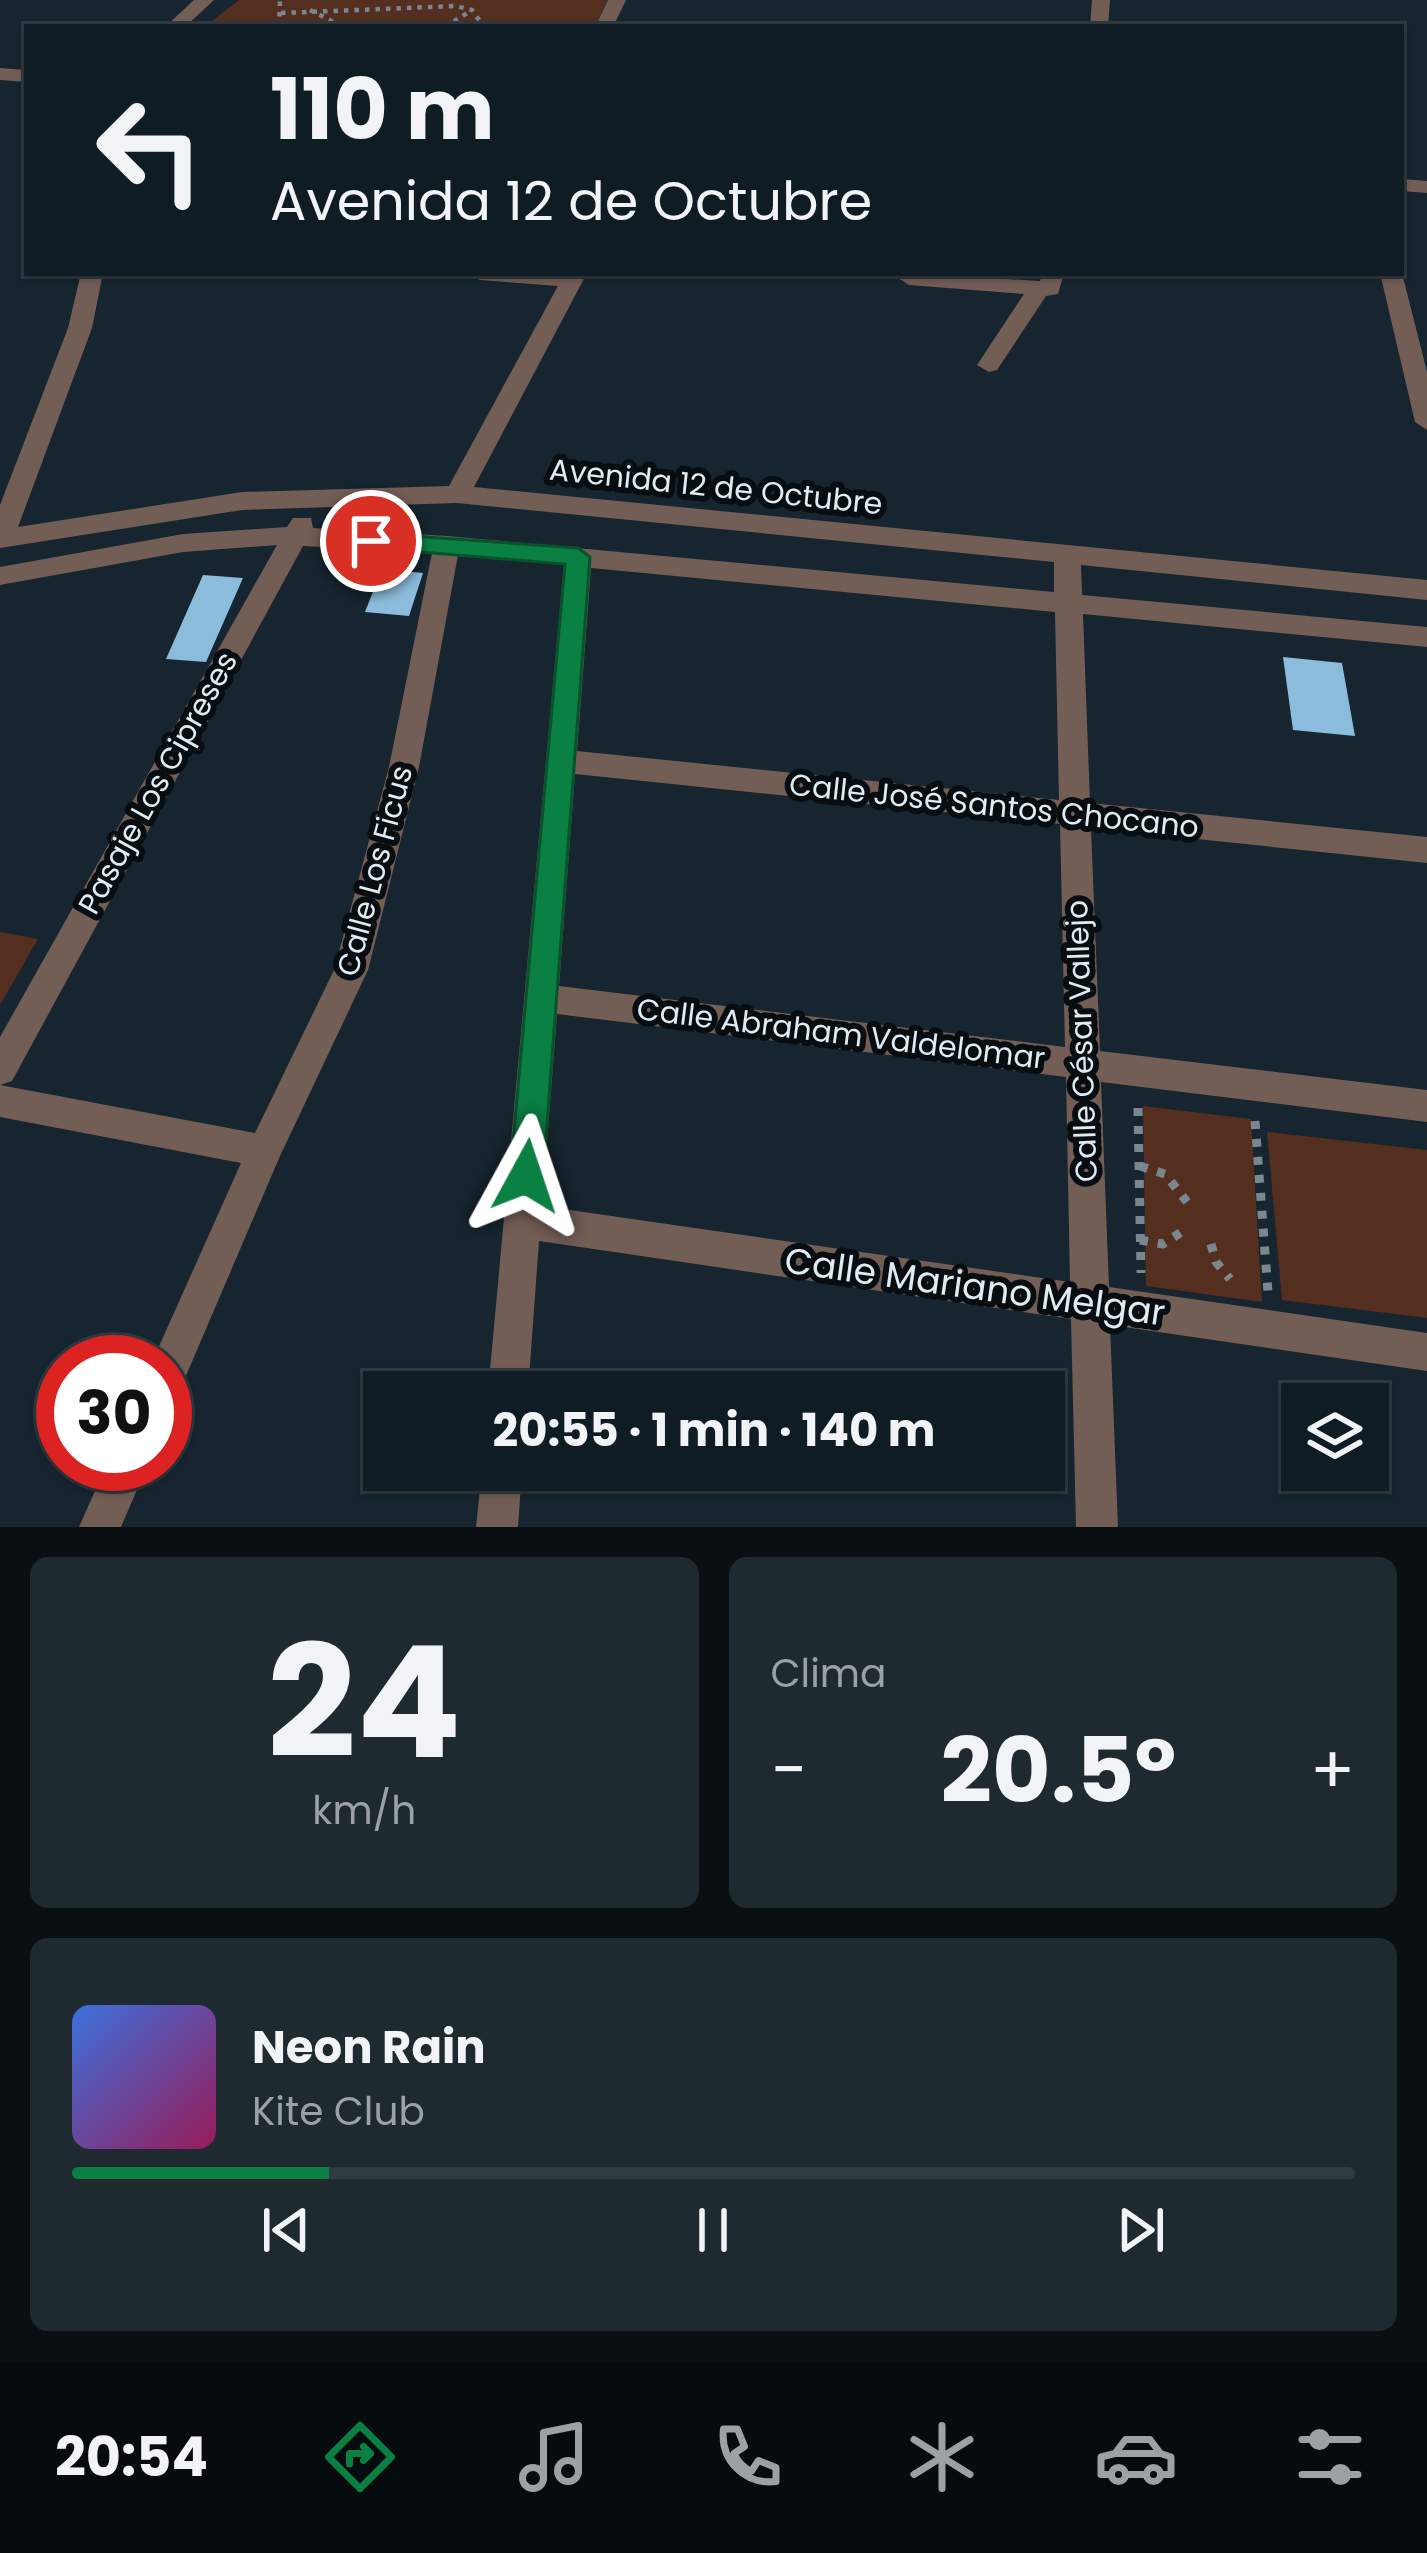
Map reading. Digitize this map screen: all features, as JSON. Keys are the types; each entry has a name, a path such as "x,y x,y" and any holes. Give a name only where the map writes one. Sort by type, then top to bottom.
{"street":[{"path":"178,24 206,0"},
{"path":"0,539 80,328 91,276"},
{"path":"457,494 573,276"},
{"path":"1391,276 1427,422"},
{"path":"909,278 1046,281"},
{"path":"988,365 1046,281"},
{"name":"Avenida 12 de Octubre","path":"0,539 154,512 317,497 457,494 1427,590"},
{"name":"Pasaje Los Cipreses","path":"0,1070 317,497"},
{"path":"6,583 158,547 242,537 294,537 447,545 1427,637"},
{"name":"Calle Los Ficus","path":"184,1335 264,1151 351,970 404,767 447,545"},
{"name":"Calle César Vallejo","path":"1067,555 1096,1527"},
{"path":"510,1371 578,557"},
{"name":"Calle José Santos Chocano","path":"561,761 1427,850"},
{"name":"Calle Abraham Valdelomar","path":"541,998 1427,1106"},
{"path":"0,1101 264,1151"},
{"name":"Calle Mariano Melgar","path":"523,1221 1427,1352"},
{"path":"100,1527 116,1491"},
{"path":"497,1527 500,1491"}],"path":[{"path":"279,24 280,0"},
{"path":"281,13 421,5 472,10 482,24"},
{"path":"308,10 337,24"},
{"path":"451,24 472,10"},
{"path":"1138,1070 1142,1310"},
{"path":"1252,1084 1272,1329"},
{"path":"1139,1166 1165,1174 1191,1207"},
{"path":"1140,1240 1163,1244 1184,1232"}],"shaded area":[{"path":"239,0 607,0 596,24 208,24"},
{"path":"0,932 38,939 0,1005"},
{"path":"1143,1106 1251,1119 1262,1302 1146,1286"},
{"path":"1267,1132 1427,1150 1427,1318 1282,1300"}],"building":[{"path":"382,569 423,573 409,616 365,612"},
{"path":"203,575 243,578 206,662 166,659"},
{"path":"1283,657 1342,663 1355,736 1293,730"}],"route":[{"path":"371,541 578,557 526,1176"}]}
